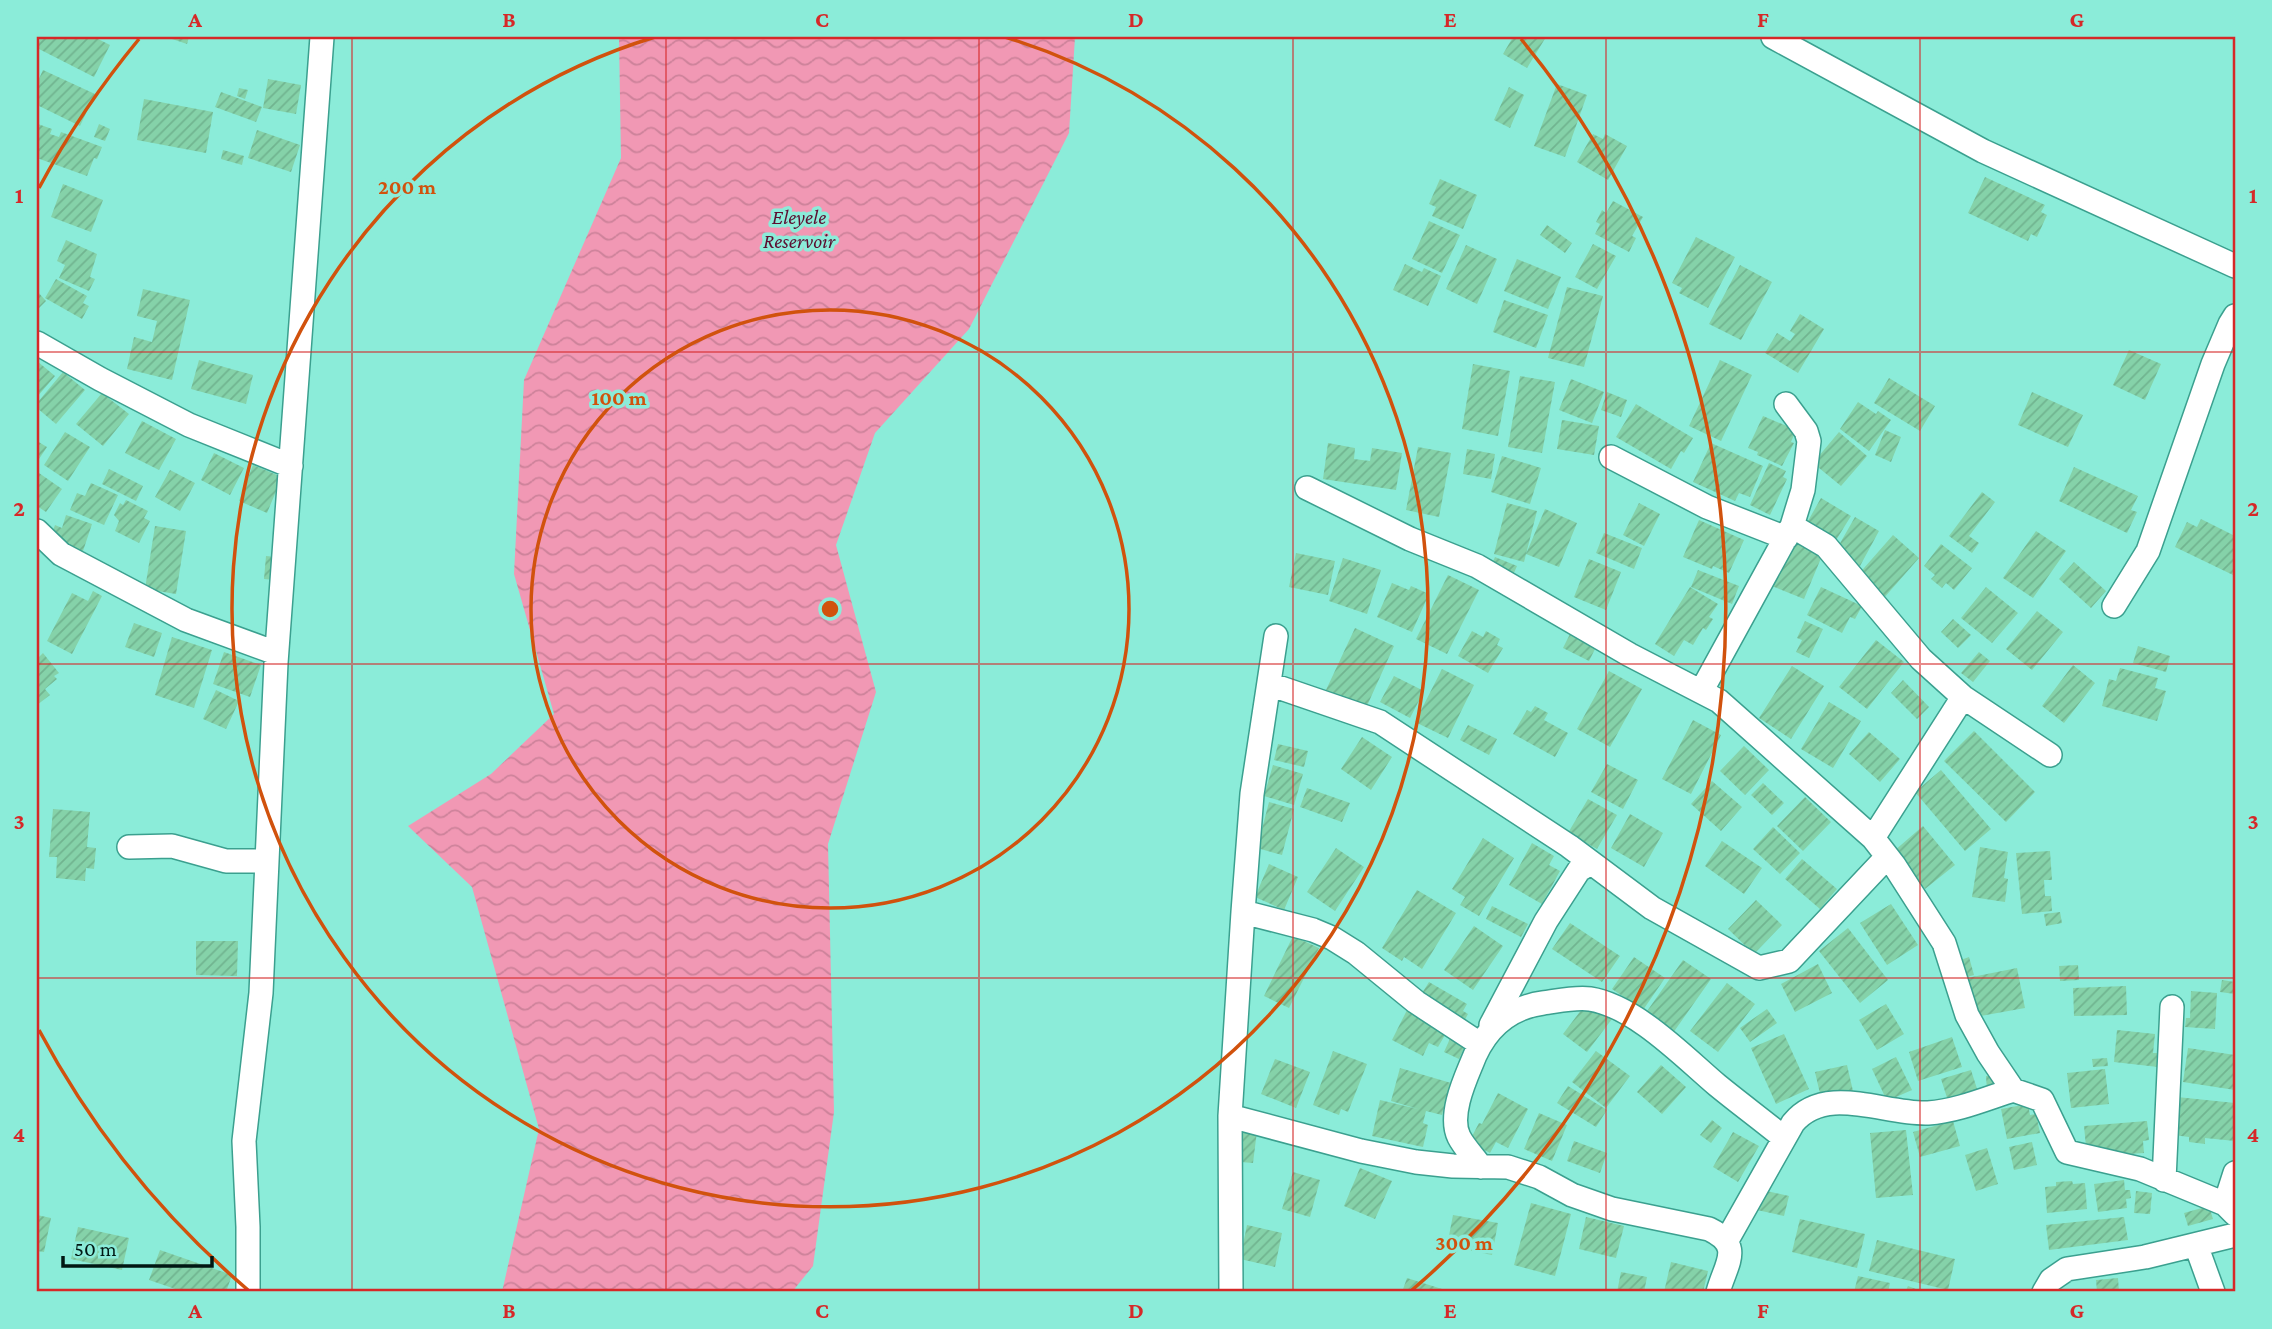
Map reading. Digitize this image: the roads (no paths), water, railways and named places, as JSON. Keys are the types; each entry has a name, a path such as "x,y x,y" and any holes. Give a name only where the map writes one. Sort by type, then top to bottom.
{"street":[{"path":"248,1292 244,1141 261,993 276,653 322,37"},
{"path":"1773,37 1983,151 2235,266"},
{"path":"2114,606 2148,551 2213,364 2235,316"},
{"path":"37,343 189,425 291,466"},
{"path":"1702,691 1789,532 1803,490 1810,441 1786,404"},
{"path":"1611,457 1707,507 1826,545 1921,659 1963,697 2050,755"},
{"path":"1307,488 1410,539 1476,566 1630,655 1719,701 1873,838 1895,865 1944,943 1967,1015 2013,1090"},
{"path":"38,535 61,554 186,620 276,653"},
{"path":"1231,1292 1230,1116 1243,912 1252,794 1276,636"},
{"path":"1269,684 1380,722 1591,863 1652,908 1759,968 1789,961 1887,858"},
{"path":"1873,838 1963,697"},
{"path":"129,847 172,846 226,861 267,861"},
{"path":"1481,1167 1456,1129 1458,1099 1484,1037 1546,921 1579,870 1591,863"},
{"path":"1243,912 1313,929 1332,938 1356,953 1416,1002 1484,1037"},
{"path":"1484,1037 1509,1014 1525,1005 1590,999 1613,1006 1662,1036 1718,1086 1784,1138"},
{"path":"2164,1180 2172,1007"},
{"path":"1727,1240 1800,1114 1814,1107 1837,1103 1927,1113 1952,1109 2013,1090 2042,1100 2067,1152 2140,1169 2230,1209 2235,1173"},
{"path":"1230,1116 1361,1151 1453,1166 1508,1167 1539,1177 1572,1195 1612,1209 1709,1229 1730,1244 1731,1253 1718,1292"},
{"path":"2044,1292 2051,1280 2067,1269 2146,1257 2235,1235"},
{"path":"2196,1245 2213,1292"}],"water":[{"name":"Eleyele Reservoir","path":"619,37 1075,37 1069,133 969,329 875,433 836,545 876,692 828,844 834,1112 813,1266 792,1292 502,1292 539,1129 472,887 408,826 491,774 554,714 514,574 524,380 621,158"}]}
